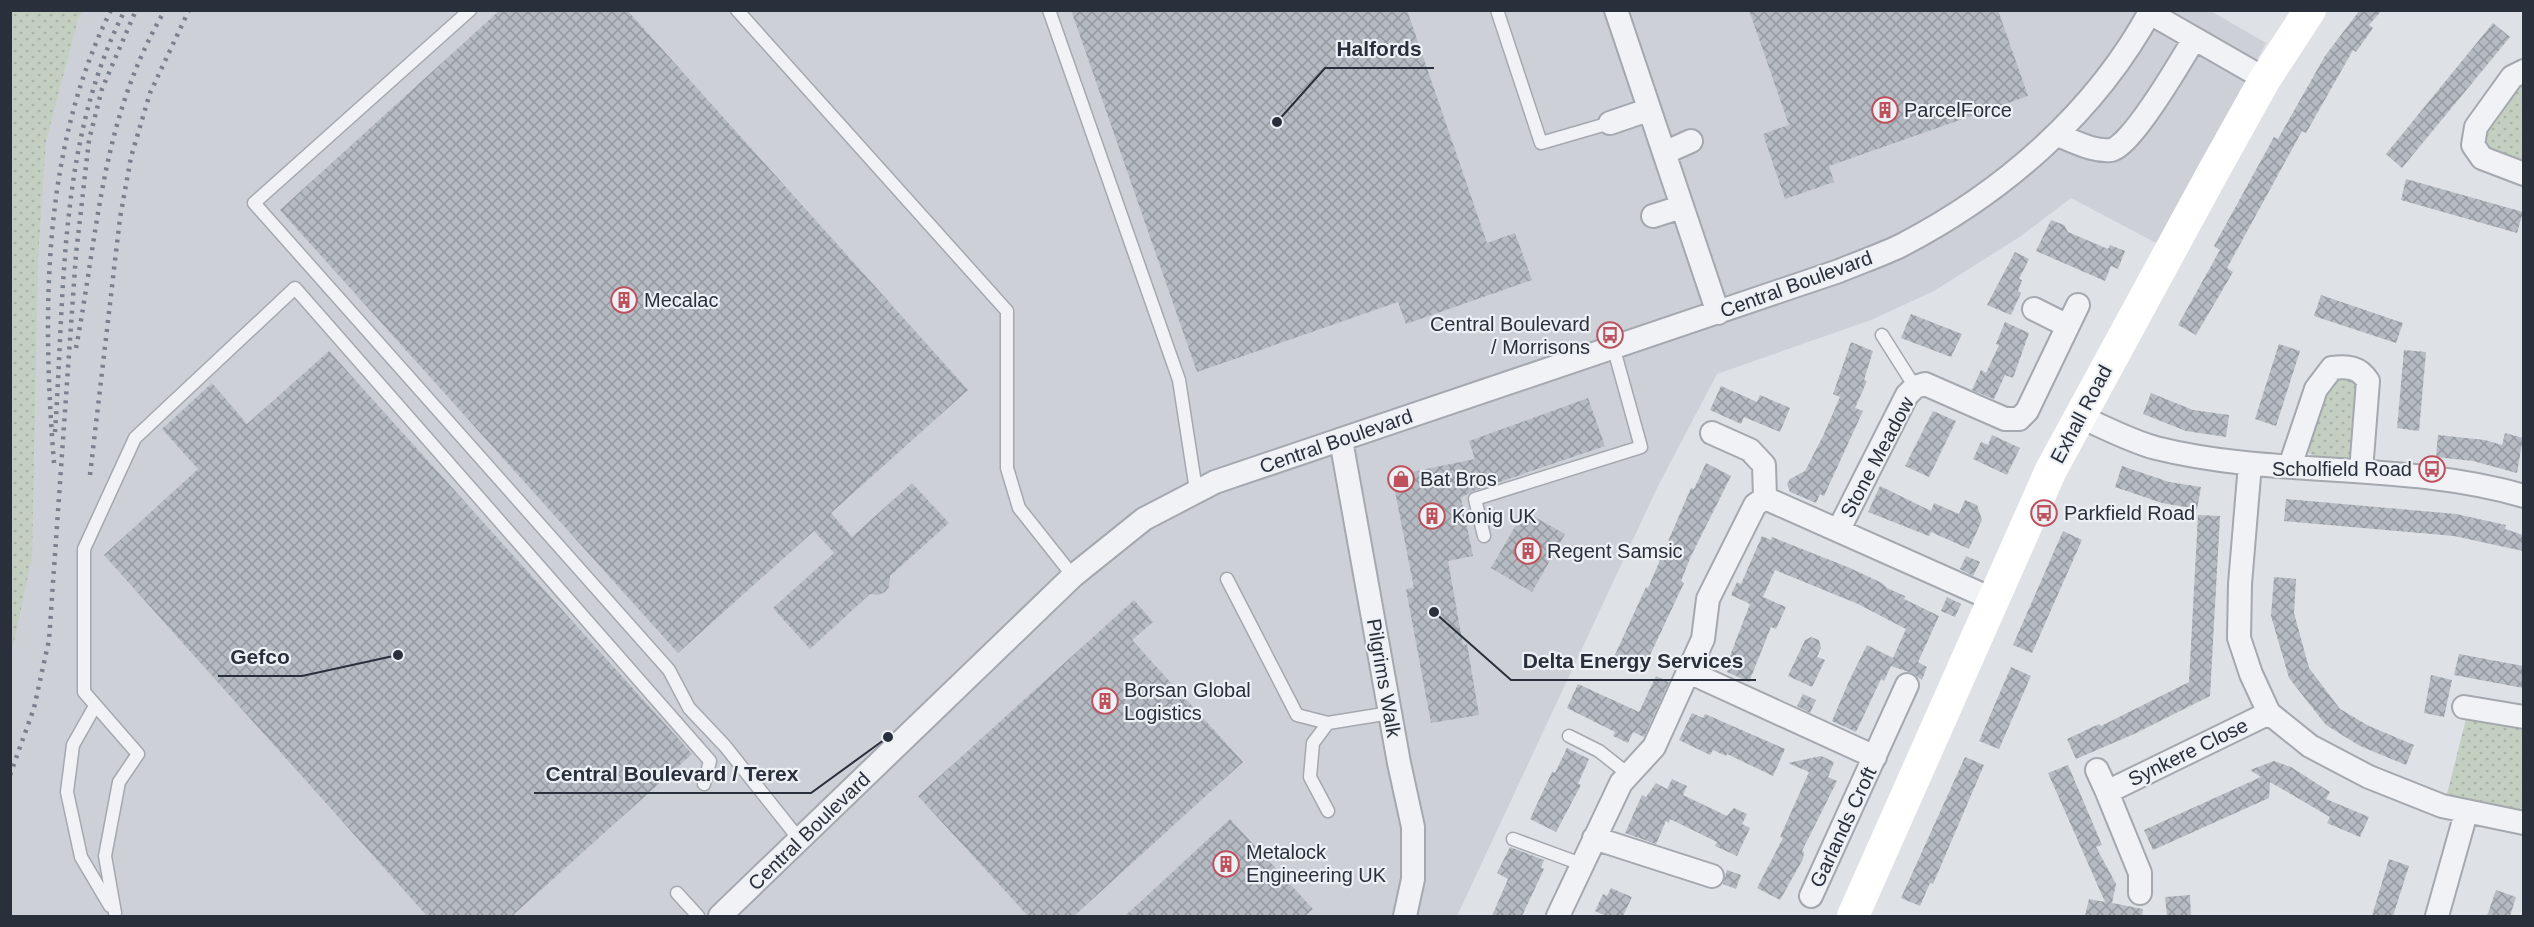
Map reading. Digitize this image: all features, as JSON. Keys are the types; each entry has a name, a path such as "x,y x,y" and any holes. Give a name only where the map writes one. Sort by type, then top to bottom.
{"street":[{"path":"1616,10 1718,313"},
{"name":"Exhall Road","path":"1853,916 2051,470 2265,80 2310,10"},
{"name":"Central Boulevard","path":"720,916 1073,576 1144,519 1196,490 1613,346 1839,271 1901,245 1965,209 2028,162 2057,135 2099,88 2150,12 2265,80"},
{"path":"2057,135 2099,150 2114,150 2124,142 2149,110 2194,39"},
{"path":"2523,71 2512,77 2476,127 2473,145 2482,158 2523,174"},
{"path":"1610,123 1648,110"},
{"path":"1664,153 1691,141"},
{"path":"1653,216 1682,207"},
{"name":"Stone Meadow","path":"1839,530 1907,394 1915,387 1925,384 2004,419 2019,419 2027,411 2078,305"},
{"path":"2034,309 2068,326"},
{"path":"2290,466 2316,389 2332,368 2346,366 2357,369 2368,381 2361,471"},
{"path":"2079,416 2154,447 2250,464 2361,471 2494,487 2523,496"},
{"path":"1712,433 1750,450 1764,465 1765,498"},
{"name":"Pilgrims Walk","path":"1341,440 1413,827 1413,879 1405,916"},
{"path":"2250,464 2240,584 2239,638 2251,674 2269,713 2310,746 2369,777 2466,813 2523,823"},
{"path":"1765,498 1992,599"},
{"path":"1558,916 1581,864 1628,774 1654,747 1703,639 1708,599 1755,505 1765,498"},
{"name":"Garlands Croft","path":"1689,672 1875,758"},
{"name":"Garlands Croft","path":"1811,896 1907,685"},
{"path":"2464,707 2523,717"},
{"name":"Synkere Close","path":"2107,792 2269,713"},
{"name":"Synkere Close","path":"2097,770 2140,873 2140,893"},
{"path":"2437,916 2466,813"},
{"path":"1594,838 1712,876"}],"lane":[{"path":"470,10 254,203 669,670 689,708 725,747 799,839"},
{"path":"737,10 1007,311 1007,468 1019,508 1073,576"},
{"path":"1049,10 1179,380 1196,490"},
{"path":"1497,10 1541,143 1610,123"},
{"path":"116,915 105,856 119,782 138,754 84,692 84,549 135,438 296,288 710,761 704,784"},
{"path":"1881,335 1915,387"},
{"path":"1484,536 1475,499 1641,447 1613,346"},
{"path":"1227,579 1297,715 1328,723 1390,713"},
{"path":"95,706 74,744 67,792 81,857 116,915"},
{"path":"1328,723 1313,743 1310,777 1328,811"},
{"path":"1569,736 1599,752 1628,774"},
{"path":"1513,839 1581,864"},
{"path":"677,893 698,916"}],"shaded area":[{"path":"2209,10 2266,43 2158,244 2071,198 2021,236 1934,291 1871,320 1717,374 1658,486 1457,916 11,916 10,11"}],"green space":[{"path":"11,10 83,11 78,19 46,141 38,258 32,557 11,656"},
{"path":"2523,82 2523,167 2487,149 2483,134"},
{"path":"2342,376 2356,382 2358,388 2353,453 2345,461 2323,460 2309,453 2307,447 2327,383"},
{"path":"2466,719 2523,729 2523,811 2447,794"}],"building":[{"name":"Mecalac","path":"500,10 627,10 968,390 831,513 852,537 912,483 949,523 890,576 889,587 885,592 878,595 870,594 810,649 773,608 834,553 814,531 678,653 280,210"},
{"path":"1071,10 1407,10 1487,243 1515,233 1532,280 1406,324 1398,302 1197,372"},
{"name":"ParcelForce","path":"1749,10 1998,10 2028,96 1829,166 1834,182 1785,199 1763,134 1789,125"},
{"path":"2360,10 2382,10 2369,25 2373,28 2356,52 2353,50 2306,133 2302,131 2227,268 2233,272 2196,335 2178,325 2220,250 2214,246 2274,137 2278,139 2325,56"},
{"path":"2493,23 2510,37 2402,168 2386,154"},
{"path":"2406,179 2523,212 2517,233 2401,200"},
{"path":"2051,220 2064,225 2068,232 2108,249 2110,245 2125,251 2118,269 2111,266 2105,281 2036,251"},
{"path":"2015,252 2029,259 2019,279 2022,280 2018,291 2021,293 2011,315 1987,305"},
{"path":"2321,295 2403,323 2396,343 2314,316"},
{"path":"1911,314 1962,334 1951,357 1901,338"},
{"path":"2005,322 2029,333 2013,378 2005,375 1994,399 1972,390 1981,370 1986,373 1999,345 1996,344"},
{"path":"1851,342 1873,351 1864,380 1867,381 1855,408 1863,411 1824,496 1820,494 1816,503 1790,492 1787,484 1790,479 1805,471 1823,436 1840,397 1833,394"},
{"path":"2279,344 2300,351 2276,426 2255,419"},
{"path":"2404,350 2426,352 2419,431 2397,428"},
{"path":"329,351 692,754 512,916 427,916 104,555 198,469 162,429 212,383 247,424"},
{"path":"1721,386 1757,402 1760,395 1790,408 1780,432 1744,417 1741,424 1710,410"},
{"path":"2151,393 2193,410 2229,415 2226,437 2186,431 2143,414"},
{"path":"1588,398 1605,446 1473,491 1461,498 1473,556 1448,561 1463,645 1467,644 1479,715 1431,723 1406,589 1414,588 1392,476 1475,459 1469,441"},
{"path":"1933,411 1956,421 1929,477 1905,466"},
{"path":"2505,433 2523,438 2517,473 2473,461 2436,457 2438,435 2485,440 2502,445"},
{"path":"1992,435 2020,448 2007,475 1973,459 1981,442 1988,445"},
{"path":"1706,463 1731,476 1691,556 1681,581 1684,583 1643,670 1614,657 1646,587 1648,588 1691,488 1694,489"},
{"path":"2122,466 2169,482 2201,487 2197,509 2162,503 2115,487"},
{"path":"1880,486 1931,511 1934,503 1959,514 1965,500 1977,505 1982,520 1969,549 1931,532 1929,536 1868,512"},
{"path":"2286,499 2456,514 2506,525 2505,529 2523,535 2523,551 2454,536 2284,521"},
{"name":"Regent Samsic","path":"1524,511 1565,534 1532,592 1491,568"},
{"path":"2198,515 2220,516 2210,696 2134,734 2076,759 2067,739 2099,724 2101,726 2189,682"},
{"path":"2063,531 2082,540 2032,653 2013,645"},
{"path":"1762,536 1771,540 1772,537 1850,568 1882,583 1887,588 1905,596 1904,599 1939,616 1918,662 1927,667 1922,680 1912,673 1891,666 1884,681 1881,679 1856,732 1832,721 1849,681 1867,645 1893,658 1906,629 1858,604 1775,570 1763,597 1786,607 1776,629 1771,627 1749,682 1727,672 1731,663 1728,661 1750,604 1731,595 1737,582 1741,584"},
{"path":"1966,556 1980,562 1973,576 1960,569"},
{"path":"2274,577 2296,579 2294,613 2309,668 2340,709 2369,726 2414,745 2406,765 2360,746 2326,725 2289,678 2271,616"},
{"path":"1947,597 1961,604 1955,617 1941,611"},
{"name":"Borsan Global Logistics","path":"1134,600 1153,622 1132,640 1243,762 1074,916 1028,916 918,796"},
{"path":"1811,637 1819,640 1821,648 1817,657 1825,660 1812,687 1788,676 1805,640"},
{"path":"2459,654 2523,666 2523,688 2454,675"},
{"path":"2011,667 2031,676 1999,749 1979,741"},
{"path":"2431,675 2452,680 2444,717 2424,713"},
{"path":"1656,676 1669,682 1644,737 1633,732 1628,743 1613,736 1615,732 1567,708 1578,684 1639,712"},
{"path":"1803,694 1816,700 1810,713 1797,706"},
{"path":"1692,713 1703,718 1705,714 1785,749 1773,776 1727,754 1726,756 1713,750 1710,755 1679,740"},
{"path":"1567,748 1589,759 1578,784 1581,785 1556,832 1530,819 1552,772 1555,773"},
{"path":"1821,756 1834,762 1828,777 1837,781 1802,851 1804,852 1803,859 1780,900 1757,888 1783,838 1780,837 1809,772 1788,763"},
{"path":"1965,757 1984,765 1933,884 1930,883 1920,906 1901,898"},
{"path":"2274,761 2291,767 2330,792 2326,799 2369,817 2360,837 2327,823 2330,817 2270,782 2269,798 2153,850 2144,830 2261,777 2250,770"},
{"path":"2068,765 2102,845 2096,847 2116,884 2112,903 2143,909 2142,916 2085,916 2089,899 2105,902 2048,773"},
{"path":"1672,779 1687,786 1683,795 1727,816 1734,808 1747,814 1742,824 1750,828 1737,856 1715,846 1717,842 1670,819 1669,823 1666,821 1656,844 1625,833 1642,795 1646,797 1656,783 1667,789"},
{"name":"Metalock Engineering UK","path":"1230,819 1313,909 1305,916 1125,916"},
{"path":"1510,847 1544,860 1541,868 1544,869 1522,916 1492,916 1508,879 1497,873"},
{"path":"2389,859 2409,866 2393,916 2372,916"},
{"path":"1727,870 1741,875 1736,889 1723,884"},
{"path":"1611,888 1632,897 1623,916 1606,916 1595,911 1603,894 1607,896"},
{"path":"2496,890 2516,897 2510,916 2487,916"},
{"path":"2190,895 2191,916 2167,916 2165,897"}],"railway":[{"path":"54,463 48,348 49,290 52,232 59,174 71,118 88,63 111,10"},
{"path":"55,432 64,270 76,163 87,111 103,60 125,10"},
{"path":"10,775 34,708 49,640 76,254 89,140 102,89 136,10"},
{"path":"76,348 97,217 115,133 127,92 144,51 165,10"},
{"path":"90,475 120,218 131,157 150,93 189,10"}],"place":[{"name":"ParcelForce","path":"1885,110"},
{"name":"Halfords","path":"1277,122"},
{"name":"Mecalac","path":"624,300"},
{"name":"Central Boulevard / Morrisons","path":"1610,335"},
{"name":"Scholfield Road","path":"2432,469"},
{"name":"Bat Bros","path":"1401,479"},
{"name":"Parkfield Road","path":"2044,513"},
{"name":"Konig UK","path":"1432,516"},
{"name":"Regent Samsic","path":"1528,551"},
{"name":"Delta Energy Services","path":"1434,612"},
{"name":"Gefco","path":"398,655"},
{"name":"Borsan Global Logistics","path":"1105,701"},
{"name":"Central Boulevard / Terex","path":"888,737"},
{"name":"Metalock Engineering UK","path":"1226,864"}]}
